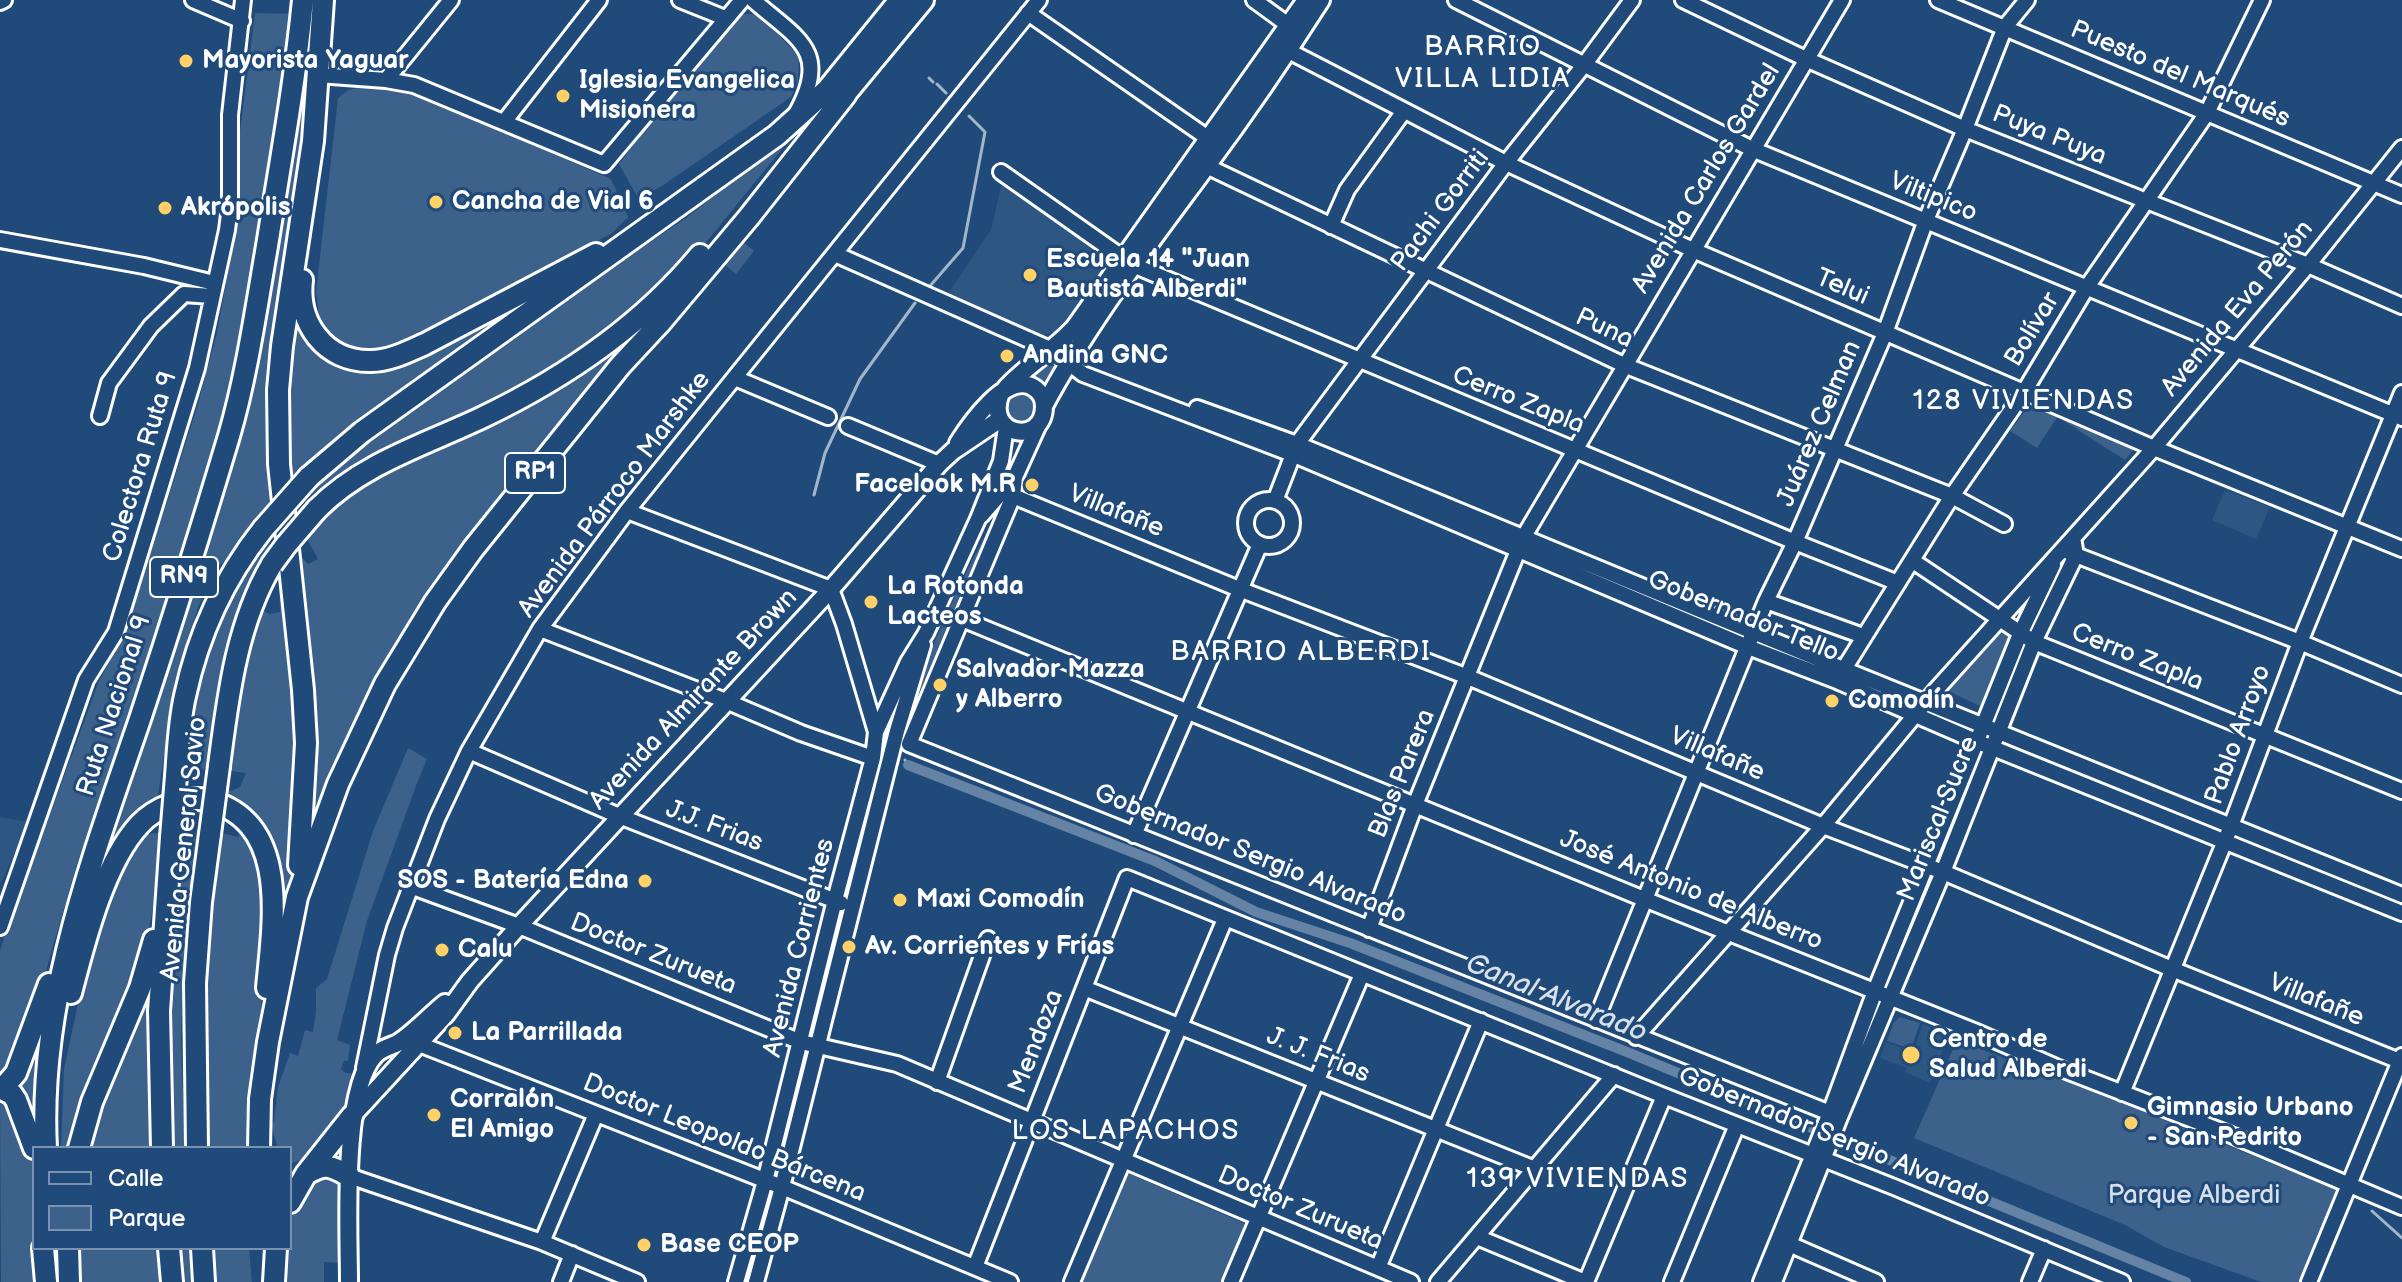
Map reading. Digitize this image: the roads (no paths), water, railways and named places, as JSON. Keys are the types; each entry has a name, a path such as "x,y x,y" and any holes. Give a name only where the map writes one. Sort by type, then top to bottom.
{"highway":[{"name":"Ruta Nacional 9","path":"46,1146 47,1068 54,1014 85,885 230,434 241,391 281,158 303,0"},
{"path":"260,1099 297,897 304,809 306,743 303,690 277,432 282,346 313,141 323,0"},
{"path":"80,1146 92,1102 140,988 165,901 185,697 202,640 226,585 263,529 309,477 374,424 792,123 827,90 900,0"},
{"name":"RP1","path":"297,897 319,832 355,745 385,684 435,602 482,538 620,366 749,217 923,0"},
{"name":"Avenida General Savio","path":"197,1146 195,983 201,902 229,693 253,600 272,564 317,509 340,488 399,453 522,398 567,372 615,337 688,270 748,199 846,94"},
{"path":"313,141 316,165 301,292 302,309 315,334 332,349 353,359 379,361 417,347 646,230"},
{"path":"33,1146 16,1100 1,1088 16,1073 40,1011 89,845 117,784"},
{"path":"54,1146 54,1095 59,1051 71,994 108,879 134,831 148,817 181,801 200,799 229,808 243,818 257,833 269,863 271,926 258,1070 259,1146"},
{"name":"Avenida General Savio","path":"162,1146 159,1025 165,901"},
{"path":"292,1198 306,1174 357,1111"},
{"path":"306,1174 324,1166 354,1177"},
{"path":"43,1250 46,1282"},
{"path":"53,1250 54,1282"},
{"path":"68,1250 69,1282"},
{"path":"169,1250 172,1282"},
{"path":"202,1250 204,1282"},
{"path":"262,1250 264,1282"},
{"path":"274,1282 276,1250"}],"main road":[{"path":"953,451 977,417 1022,371 1052,350 1074,328 1128,261 1282,48 1306,0"},
{"path":"1294,29 1321,0"},
{"path":"1044,406 1128,261"},
{"path":"1021,384 1040,393 1044,406 1039,424 1026,432 1015,432 1003,423 997,408 1004,390 1021,384"},
{"path":"953,451 1003,423"},
{"name":"Avenida Almirante Brown","path":"470,981 831,589 953,451"},
{"path":"396,1069 389,1074 379,1073 368,1066 376,1053 408,1035 470,981"},
{"path":"357,1111 446,1014 470,981"},
{"name":"Avenida Párroco Marshke","path":"349,1282 357,1111 368,1066"},
{"name":"Avenida Párroco Marshke","path":"354,1177 359,1282"}],"street":[{"path":"193,0 242,21"},
{"name":"Colectora Ruta 9","path":"0,927 86,680 113,640 120,622 193,381 227,230 230,206 229,129 243,0"},
{"path":"386,80 451,0"},
{"path":"504,122 599,0"},
{"path":"680,0 725,18"},
{"path":"318,75 386,80 420,87 604,164 742,0"},
{"path":"753,0 808,50 812,67 808,90 792,123"},
{"name":"Avenida Párroco Marshke","path":"368,1066 387,955 410,886 469,751 540,629 627,511 1039,0"},
{"path":"1254,0 1294,29"},
{"name":"Viltipico","path":"1456,0 1752,149 2398,416"},
{"name":"Pachi Gorriti","path":"1275,501 1294,449 1506,163 1632,0"},
{"name":"Puya Puya","path":"1683,0 1806,59 1965,129 2308,265 2402,306"},
{"name":"Avenida Carlos Gardel","path":"1520,543 1842,0"},
{"name":"Puesto del Marqués","path":"1938,0 2402,195"},
{"name":"Juárez Celman","path":"1748,647 1885,333 1926,220 2005,27 2027,0"},
{"name":"Bolívar","path":"1840,675 1952,496 2024,392 2087,287 2207,113 2262,0"},
{"path":"1028,13 1214,142"},
{"name":"Telui","path":"1282,48 1506,163 1693,250 2154,448 2402,549"},
{"path":"1331,226 1347,190 1404,111"},
{"name":"Avenida Eva Perón","path":"1636,1037 1823,826 1999,619 2154,448 2402,148"},
{"name":"Puna","path":"1200,163 1624,365 1952,496 2004,524"},
{"name":"Cerro Zapla","path":"1001,172 1128,261 1359,361 1898,583"},
{"path":"0,240 144,266 212,290"},
{"name":"Gobernador Tello","path":"835,254 1052,350 1083,374 1294,449 1520,543 1754,633 1840,675 1921,708 1983,726 2402,895"},
{"path":"100,416 109,383 151,326 184,294 212,290"},
{"path":"735,378 828,417"},
{"name":"Pablo Arroyo","path":"2122,1093 2231,826 2300,642 2347,527 2398,416 2402,393"},
{"name":"Avenida Corrientes","path":"736,1282 801,1042 873,758 876,732 978,519 1001,461 1003,423"},
{"name":"Avenida Corrientes","path":"978,519 1015,477 1039,424"},
{"path":"848,426 939,464"},
{"path":"893,748 909,744 1013,496 1015,477"},
{"name":"Villafañe","path":"1013,496 1239,589 1468,677 1823,826 2401,1060"},
{"path":"1275,501 1291,517 1290,532 1274,546 1260,544 1247,528 1249,513 1260,503 1275,501"},
{"path":"627,511 831,589 876,732"},
{"path":"2073,538 2076,555"},
{"name":"Gobernador Tello","path":"1520,543 1748,647 1840,675"},
{"name":"Blas Parera","path":"1369,929 1520,543"},
{"path":"1134,835 1260,544"},
{"path":"2060,550 2300,642 2402,685"},
{"name":"Mariscal Sucre","path":"1835,1115 1875,991 2020,634 2060,550"},
{"name":"Mariscal Sucre","path":"1835,1115 1892,998 2034,642 2076,555"},
{"name":"Cerro Zapla","path":"1913,561 2034,642 2402,791"},
{"path":"1766,601 1863,636"},
{"name":"José Antonio de Alberro","path":"962,619 2402,1207"},
{"path":"540,629 801,733 873,758"},
{"name":"Avenida Corrientes","path":"756,1282 893,748 926,633"},
{"path":"1596,1020 1748,647"},
{"name":"Gobernador Tello","path":"1921,708 1978,742 2402,913"},
{"name":"Gobernador Sergio Alvarado","path":"909,744 1835,1115"},
{"name":"J.J. Frias","path":"469,751 619,816 853,908"},
{"name":"Gobernador Sergio Alvarado","path":"1127,878 2122,1282"},
{"name":"Mendoza","path":"975,1267 1127,878"},
{"name":"Doctor Zurueta","path":"410,886 519,926 801,1042 897,1064 1411,1282"},
{"path":"1072,1282 1225,919"},
{"path":"937,1082 988,939"},
{"path":"1231,1282 1362,974"},
{"name":"J. J. Frias","path":"1084,988 1535,1169"},
{"path":"1378,1268 1481,1021"},
{"name":"Doctor Leopoldo Bárcena","path":"419,1044 782,1187 1010,1282"},
{"path":"2309,1282 2401,1060"},
{"path":"1438,1282 1614,1075"},
{"path":"1477,1237 1586,1282 1664,1096"},
{"path":"542,1242 596,1114"},
{"path":"1761,1282 1835,1115"},
{"path":"1672,1282 1737,1125"},
{"path":"1774,1282 1818,1156"},
{"path":"354,1177 542,1242 637,1282"},
{"path":"1789,1244 1876,1282"},
{"path":"2030,1282 2044,1249"},
{"path":"561,1282 572,1254"}],"waterway":[{"path":"929,78 933,82"},
{"path":"937,84 946,93"},
{"path":"930,286 963,248 985,132 969,116"},
{"path":"814,495 825,453 860,379 915,303"},
{"name":"Canal Alvarado","path":"905,760 908,765"},
{"name":"Canal Alvarado","path":"908,765 1155,861 1256,912 1350,943 1627,1052 2186,1282"},
{"path":"2372,1211 2402,1238"}],"place":[{"name":"Mayorista Yaguar","path":"186,61"},
{"name":"Iglesia Evangelica Misionera","path":"563,96"},
{"name":"Cancha de Vial 6","path":"436,202"},
{"name":"Akrópolis","path":"165,208"},
{"name":"Escuela 14 \"Juan Bautista Alberdi\"","path":"1030,275"},
{"name":"Andina GNC","path":"1007,356"},
{"name":"Facelook M.R","path":"1032,485"},
{"name":"La Rotonda Lacteos","path":"871,602"},
{"name":"Salvador Mazza y Alberro","path":"940,685"},
{"name":"Comodín","path":"1832,701"},
{"name":"SOS - Batería Edna","path":"645,881"},
{"name":"Maxi Comodín","path":"900,900"},
{"name":"Av. Corrientes y Frías","path":"849,947"},
{"name":"Calu","path":"442,950"},
{"name":"La Parrillada","path":"455,1033"},
{"name":"Centro de Salud Alberdi","path":"1911,1055"},
{"name":"Corralón El Amigo","path":"434,1115"},
{"name":"Gimnasio Urbano - San Pedrito","path":"2131,1123"},
{"name":"Base CEOP","path":"644,1245"}],"district":[{"name":"BARRIO VILLA LIDIA","path":"1483,64"},
{"name":"128 VIVIENDAS","path":"2024,402"},
{"name":"BARRIO ALBERDI","path":"1301,653"},
{"name":"LOS LAPACHOS","path":"1126,1132"},
{"name":"139 VIVIENDAS","path":"1578,1180"}],"park label":[{"name":"Parque Alberdi","path":"2194,1196"}]}
